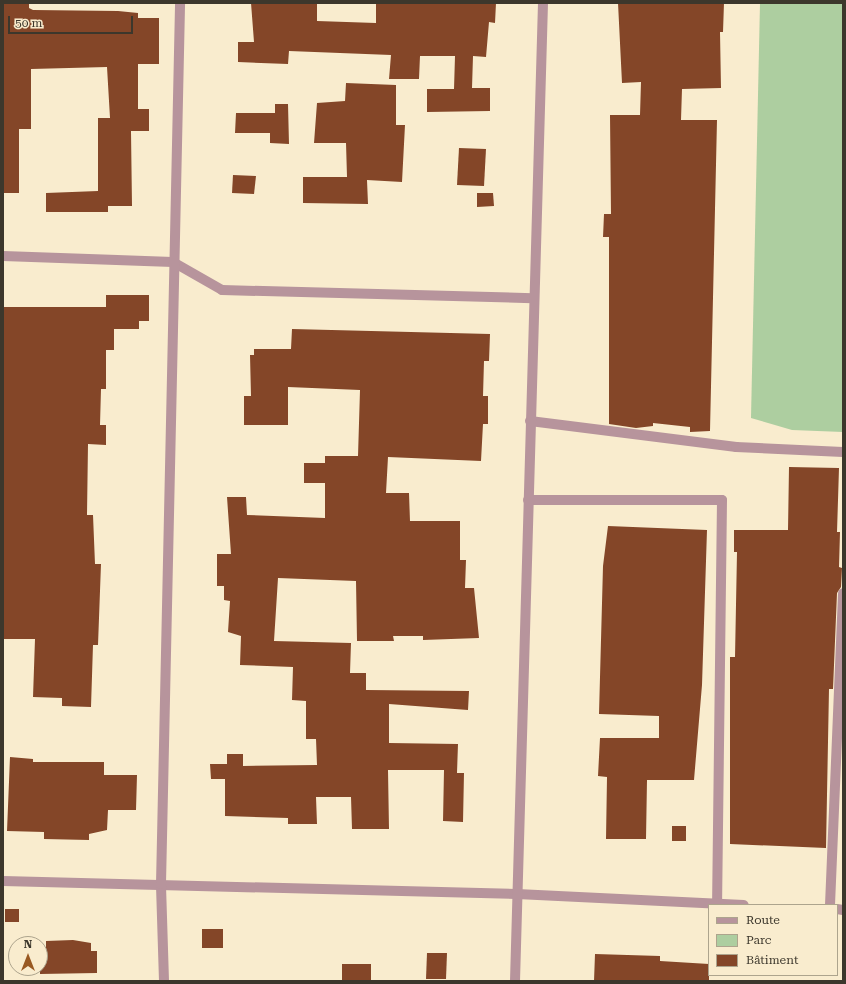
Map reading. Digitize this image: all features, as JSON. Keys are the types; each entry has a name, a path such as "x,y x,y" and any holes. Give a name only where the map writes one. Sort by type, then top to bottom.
{"street":[{"path":"164,981 161,884 173,262 180,3"},
{"path":"515,981 533,298 543,3"},
{"path":"3,256 173,262 222,290 533,298"},
{"path":"530,421 736,447 843,452"},
{"path":"3,881 517,894 717,904 722,500 528,500"},
{"path":"830,904 843,593"}],"green space":[{"path":"760,3 843,3 843,432 792,430 751,418"}],"building":[{"path":"3,3 29,3 29,8 33,10 118,11 138,13 138,18 159,18 159,64 138,64 138,109 149,109 149,131 131,131 132,206 108,206 108,212 46,212 46,193 98,191 98,118 110,118 107,67 31,69 31,129 19,129 19,193 3,193"},
{"path":"251,3 317,3 317,21 376,23 376,3 496,3 495,23 489,22 486,57 473,56 472,88 490,88 490,111 427,112 427,89 454,89 455,56 420,56 419,79 389,79 391,55 289,51 288,64 238,62 238,42 254,42"},
{"path":"618,3 724,3 723,32 720,32 721,88 682,89 681,120 717,120 710,431 690,432 690,427 653,423 653,426 636,428 609,424 609,237 603,237 604,214 611,214 610,115 640,115 641,82 622,83"},
{"path":"346,83 396,85 396,125 405,125 402,182 367,180 368,204 303,203 303,177 347,177 346,143 314,143 317,103 345,101"},
{"path":"275,104 288,104 289,144 270,143 270,133 235,133 236,113 275,113"},
{"path":"459,148 486,149 484,186 457,185"},
{"path":"233,175 256,176 254,194 232,193"},
{"path":"477,193 493,193 494,206 477,207"},
{"path":"106,295 149,295 149,321 139,321 139,329 114,329 114,350 106,350 106,389 101,389 100,425 106,425 106,445 88,444 87,515 93,515 95,564 101,564 98,645 93,645 91,707 62,706 62,698 33,697 35,639 3,639 4,307 106,307"},
{"path":"292,329 490,334 489,361 484,361 483,396 488,396 488,424 483,424 481,461 388,457 386,493 409,493 410,521 460,521 460,560 466,560 465,588 474,588 479,638 423,640 423,636 393,636 394,641 357,641 356,581 278,578 274,641 351,643 350,673 366,673 366,690 469,691 468,710 389,704 389,743 458,744 457,773 464,773 463,822 443,821 444,770 388,770 389,829 352,829 351,797 316,797 317,824 288,824 288,818 225,816 225,779 211,779 210,764 227,764 227,754 243,754 243,766 317,765 316,739 306,739 306,701 292,700 293,667 240,665 241,636 228,632 230,601 224,600 224,586 217,586 217,554 231,554 227,497 246,497 247,515 325,518 325,483 304,483 304,463 325,463 325,456 358,456 360,390 288,387 288,425 244,425 244,396 251,396 250,355 254,355 254,349 291,349"},
{"path":"789,467 839,468 837,532 840,532 839,567 842,568 841,587 837,593 833,689 829,689 826,848 730,844 730,657 735,657 737,552 734,552 734,530 788,530"},
{"path":"608,526 707,530 702,685 694,780 647,780 646,839 606,839 607,777 598,776 600,738 659,738 659,716 599,714 603,566"},
{"path":"10,757 33,759 33,762 104,762 104,775 137,775 136,810 108,810 107,830 89,834 89,840 44,839 44,832 7,831"},
{"path":"672,826 686,826 686,841 672,841"},
{"path":"5,909 19,909 19,922 5,922"},
{"path":"202,929 223,929 223,948 202,948"},
{"path":"73,940 91,943 91,951 97,951 97,973 48,974 48,941"},
{"path":"427,953 447,953 446,979 426,979"},
{"path":"595,954 660,956 660,961 708,964 709,981 594,981"},
{"path":"342,964 371,964 371,981 342,981"}]}
